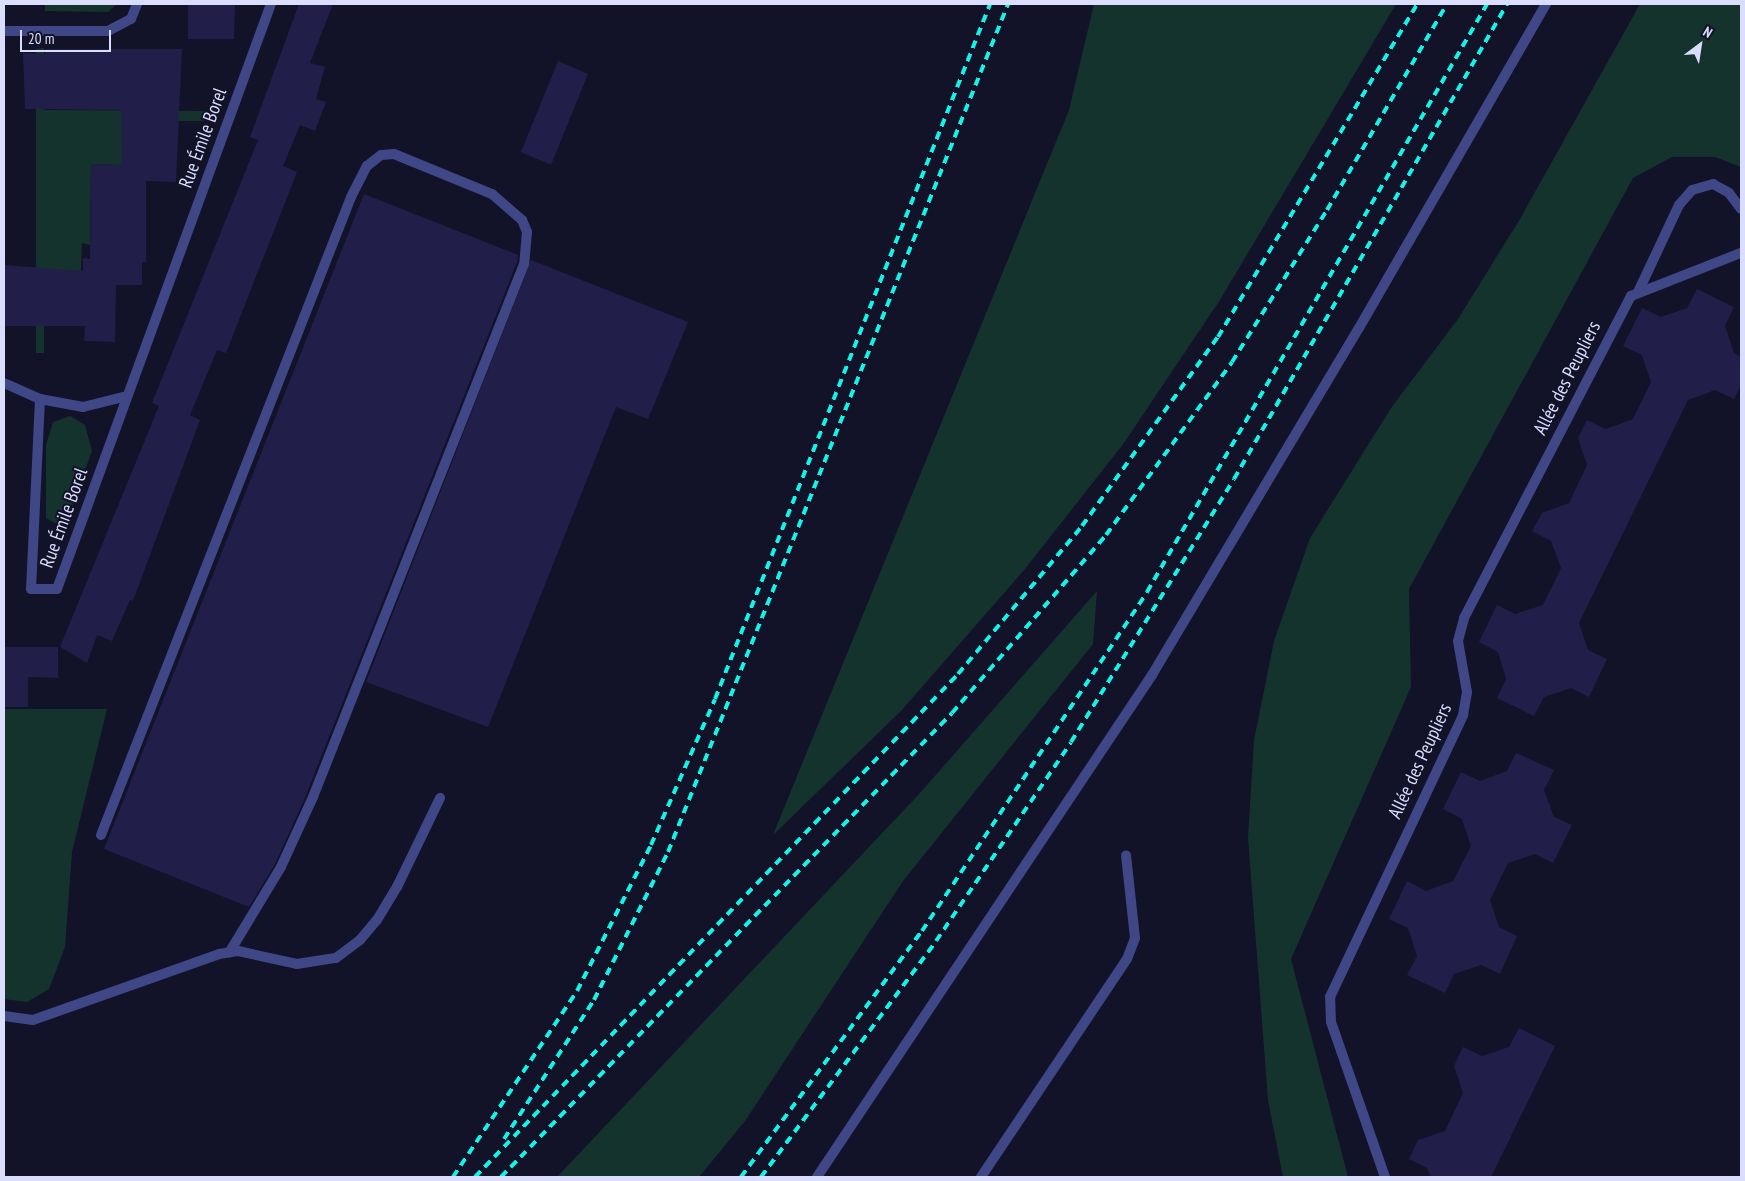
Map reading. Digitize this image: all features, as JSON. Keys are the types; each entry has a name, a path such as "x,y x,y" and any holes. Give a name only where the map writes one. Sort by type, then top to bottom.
{"street":[{"path":"4,31 108,31 131,19 137,4"},
{"name":"Rue Émile Borel","path":"40,399 31,589 57,588 271,4"},
{"path":"817,1177 1152,675 1369,311 1546,4"},
{"path":"101,835 348,206 367,166 381,155 394,154 492,194 522,220 527,232 524,264 313,796 281,867 229,953"},
{"name":"Allée des Peupliers","path":"1385,1177 1331,1022 1332,988 1463,715 1467,692 1458,641 1464,618 1625,304 1639,290 1680,205 1692,190 1713,184 1729,193 1741,209"},
{"name":"Allée des Peupliers","path":"1639,290 1741,253"},
{"path":"4,383 40,399 83,407 127,396"},
{"path":"4,1016 33,1020 229,953 315,964 336,958 354,944 377,920 397,887 440,798"},
{"path":"981,1177 1127,959 1135,938 1126,855"}],"green space":[{"path":"45,4 117,4 108,12 45,11"},
{"path":"1094,4 1396,4 1220,300 1124,443 1025,569 901,711 773,835 1069,110"},
{"path":"1640,4 1741,4 1741,167 1715,157 1672,157 1633,178 1409,589 1411,687 1291,959 1348,1177 1283,1177 1268,1100 1248,838 1254,740 1274,641 1310,538 1391,408 1458,319 1520,219"},
{"path":"44,48 44,110 209,111 205,121 123,121 122,165 91,164 90,245 82,243 81,271 44,270 44,353 36,353 36,49"},
{"path":"70,416 85,425 92,451 68,517 57,524 46,518 46,445 53,422"},
{"path":"1097,591 1093,644 903,881 745,1121 699,1177 557,1177 920,793"},
{"path":"4,709 107,709 72,852 65,947 49,989 27,1002 4,999"}],"building":[{"path":"188,4 235,4 234,39 188,39"},
{"path":"299,4 333,4 310,63 325,67 316,99 326,102 315,131 300,125 283,166 297,172 226,353 217,350 190,415 200,420 133,601 130,600 112,641 97,635 87,663 60,647 159,406 152,403 258,140 250,137"},
{"path":"45,49 182,49 176,182 146,181 146,262 142,262 142,285 116,285 115,342 84,341 85,326 4,326 4,265 83,271 83,258 90,259 91,164 122,165 121,110 25,109 23,53 45,54"},
{"path":"558,61 588,74 551,165 521,152"},
{"path":"364,194 518,255 517,262 304,800 275,864 249,907 104,849"},
{"path":"531,260 688,322 648,419 616,407 488,727 366,682"},
{"path":"1697,289 1734,307 1725,326 1734,353 1741,357 1741,385 1734,399 1715,390 1688,400 1579,623 1588,650 1607,659 1589,697 1571,688 1544,697 1534,716 1497,698 1506,679 1498,652 1479,642 1497,605 1515,614 1543,605 1561,568 1551,541 1532,531 1542,513 1569,503 1587,465 1578,438 1587,420 1606,429 1633,419 1651,382 1642,355 1623,346 1642,308 1661,317 1687,308"},
{"path":"4,647 58,647 58,678 28,677 28,707 4,707"},
{"path":"1516,753 1554,770 1544,790 1554,817 1572,825 1553,863 1535,854 1508,863 1490,900 1499,927 1517,936 1500,974 1481,965 1454,974 1445,993 1407,975 1417,956 1408,928 1389,919 1407,881 1426,891 1453,881 1471,846 1462,819 1443,809 1461,772 1480,781 1507,771"},
{"path":"1519,1028 1555,1046 1491,1177 1431,1177 1427,1168 1409,1159 1418,1140 1445,1131 1463,1093 1454,1066 1463,1047 1482,1056 1509,1047"}],"railway":[{"path":"453,1177 577,991 651,845 715,699 990,4"},
{"path":"504,1139 594,1000 668,852 1008,4"},
{"path":"475,1177 958,674 1082,526 1218,337 1417,4"},
{"path":"501,1177 952,713 1106,535 1232,362 1327,210 1447,4"},
{"path":"741,1177 922,931 1147,592 1487,4"},
{"path":"761,1177 936,941 1071,742 1234,479 1507,4"}]}
